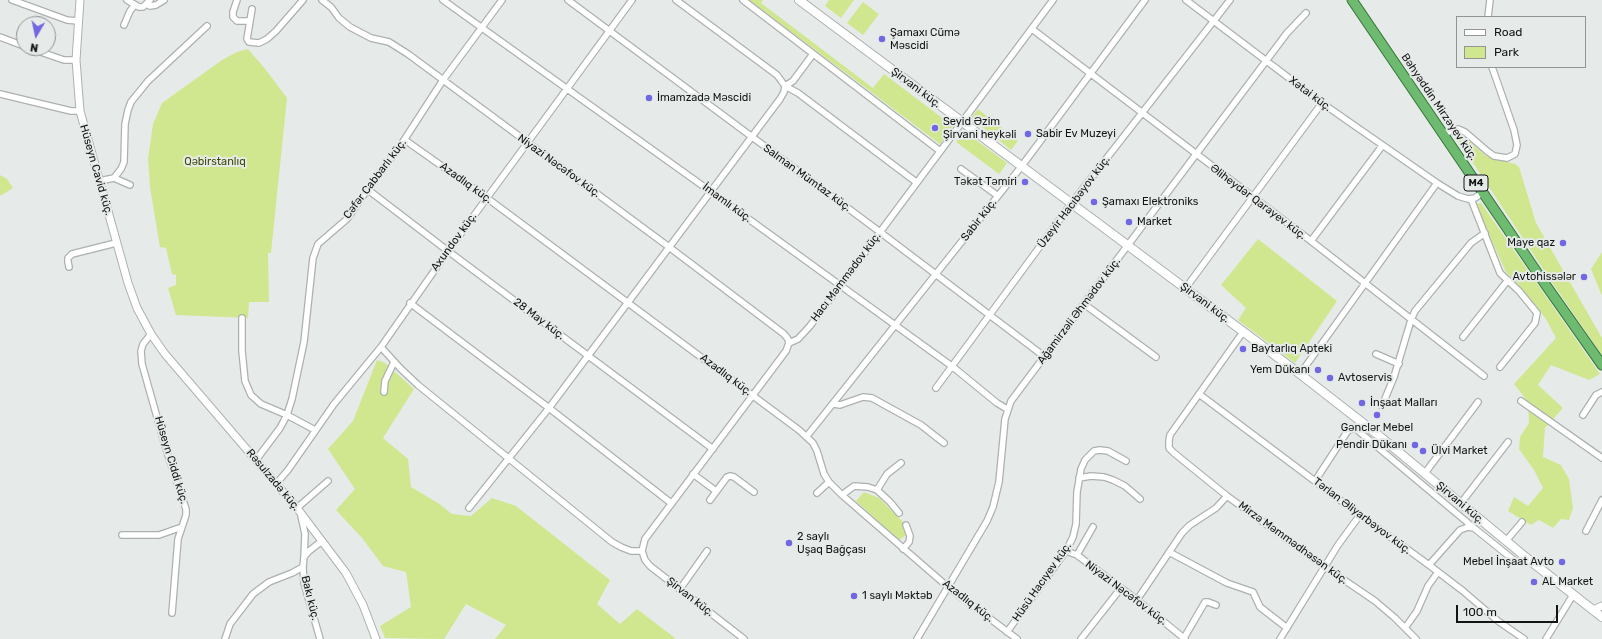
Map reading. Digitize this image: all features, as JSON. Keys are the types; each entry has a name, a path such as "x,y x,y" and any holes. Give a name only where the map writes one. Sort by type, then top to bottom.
{"highway":[{"name":"Bəhyəddin Mirzəyev küç.","path":"1352,0 1544,284 1602,365"}],"main road":[{"name":"Şirvani küç.","path":"798,0 1300,374 1425,473 1528,559 1602,617"}],"street":[{"path":"12,0 67,20 78,21"},
{"name":"Hüseyn Cavid küç.","path":"80,0 76,60 80,111 133,298 151,334"},
{"path":"128,0 134,5 143,7 148,2 150,6 156,5 164,0"},
{"path":"237,0 233,17 237,21 249,21"},
{"path":"252,9 246,39 252,43 259,43 267,39 303,0"},
{"name":"Niyazi Nəcəfov küç.","path":"322,0 331,7 339,18 350,27 367,36 395,45 443,80 784,334 789,343"},
{"name":"İmamlı küç.","path":"443,0 840,285 953,367 997,403 1007,409"},
{"name":"Cəfər Cabbarlı küç.","path":"256,460 275,437 287,415 297,379 304,342 312,264 321,240 347,219 367,189 405,140 443,80 502,0"},
{"name":"Salman Mümtaz küç.","path":"568,0 880,232 1044,357"},
{"name":"Axundov küç.","path":"276,484 288,470 334,404 381,347 410,303 632,0"},
{"path":"676,0 777,75 785,86 798,93 916,182"},
{"path":"743,0 940,151"},
{"name":"Hacı Məmmədov küç.","path":"642,552 642,545 649,532 786,351 789,343 798,339 804,333 1054,0"},
{"name":"Sabir küç.","path":"807,436 936,276 1021,167 1145,0"},
{"name":"Xətai küç.","path":"1186,0 1322,103 1382,146 1458,196 1471,199"},
{"name":"Üzeyir Hacıbəyov küç.","path":"936,388 1072,204 1230,0"},
{"path":"1488,16 1490,0"},
{"path":"124,25 134,5"},
{"name":"Ağamirzəli Əhmədov küç.","path":"917,639 994,507 999,482 1005,418 1011,401 1291,28 1306,13"},
{"path":"114,178 124,162 125,124 131,102 148,81 207,26"},
{"name":"Əliheydər Qarayev küç.","path":"1032,29 1311,241 1364,284 1484,376"},
{"path":"0,37 16,43"},
{"path":"469,508 550,408 710,191 780,99 784,92 785,86 793,81 813,54"},
{"path":"52,56 64,60 76,60"},
{"path":"1444,134 1454,129 1458,129 1465,132 1486,151 1494,156 1507,158 1515,154 1517,145 1514,130 1492,68"},
{"path":"0,94 71,111 80,111"},
{"path":"1185,289 1322,103"},
{"name":"Azadlıq küç.","path":"405,140 487,198 807,436 816,447 821,468 829,482 842,495 948,587 1017,639"},
{"path":"1311,241 1382,146"},
{"path":"961,169 998,196"},
{"path":"99,181 114,178 130,185"},
{"path":"1300,374 1438,183"},
{"name":"28 May küç.","path":"367,189 712,449"},
{"path":"1483,192 1471,199 1500,273 1537,313 1535,323 1500,368"},
{"path":"1382,406 1399,364 1411,320 1421,303 1471,243 1485,233"},
{"path":"69,267 68,258 72,254 116,242"},
{"path":"1463,337 1508,280"},
{"path":"410,303 550,408 671,503"},
{"path":"1084,304 1156,357"},
{"path":"242,318 242,351 248,390 255,400 315,430"},
{"path":"1199,394 1243,332"},
{"name":"Rəsulzadə küç.","path":"151,334 185,379 256,460 322,541 354,587 376,639"},
{"name":"Hüseyn Ciddi küç.","path":"151,334 143,344 141,351 142,364 166,449 186,509 186,515 177,547 172,613"},
{"path":"381,347 418,385 612,542 631,551 642,552"},
{"path":"1376,354 1399,364"},
{"path":"384,392 385,381 394,362"},
{"path":"1583,415 1596,395 1602,392"},
{"name":"Mirzə Məmmədhəsən küç.","path":"1199,394 1170,435 1168,441 1169,448 1227,496 1324,567 1375,601 1416,639"},
{"name":"Tərlan Əliyarbəyov küç.","path":"1199,394 1429,565 1498,621 1524,639"},
{"path":"834,404 840,405 863,397 872,398 921,425 944,443"},
{"path":"1521,401 1602,458"},
{"path":"1425,473 1478,402"},
{"path":"1315,481 1347,432 1352,428 1356,429 1510,558 1520,562 1524,562 1528,559"},
{"path":"1461,503 1508,442"},
{"name":"Hüsü Hacıyev küç.","path":"1007,632 1066,551 1075,531 1079,478 1085,460 1094,451 1108,452 1126,461"},
{"path":"877,490 886,474 901,463"},
{"path":"693,474 716,491"},
{"path":"710,500 727,476 734,477 754,492"},
{"path":"1079,478 1091,476 1104,477 1114,480 1125,486 1140,499"},
{"path":"299,511 328,481"},
{"path":"817,493 829,482"},
{"path":"842,495 854,486 868,487 877,490 899,513"},
{"path":"1137,600 1182,533 1190,525 1216,508 1227,496"},
{"path":"1586,531 1602,500"},
{"name":"Bakı küç.","path":"299,511 305,534 303,567 308,598 320,639"},
{"path":"1280,639 1324,567 1360,515"},
{"path":"1506,541 1522,522"},
{"path":"903,549 909,542 910,536 906,525"},
{"path":"1077,555 1093,526"},
{"path":"122,535 159,536 182,527"},
{"path":"1429,565 1460,530 1468,527 1474,528"},
{"path":"304,557 322,541"},
{"path":"680,589 707,551"},
{"name":"Niyazi Nəcəfov küç.","path":"1066,551 1077,555 1185,638"},
{"name":"Şirvan küç.","path":"642,552 645,560 650,566 744,639"},
{"path":"1169,552 1231,585 1253,592 1260,608 1287,628"},
{"path":"225,639 230,624 253,594 269,582 303,567"},
{"path":"1405,628 1417,611 1428,586 1438,572"},
{"path":"1081,639 1121,588"},
{"path":"1546,639 1574,595"},
{"path":"1185,638 1205,602 1216,605"},
{"path":"1593,610 1602,606"}],"green space":[{"path":"749,0 763,0 761,3 873,88 884,74 953,126 940,144"},
{"path":"829,0 854,0 841,18 825,6"},
{"path":"863,2 879,14 863,35 847,23"},
{"name":"Qəbirstanlıq","path":"248,49 287,98 271,253 268,253 269,302 249,302 248,318 176,315 168,288 176,285 176,275 172,274 166,248 160,247 150,187 148,159 153,124 162,103 222,60 237,52"},
{"path":"978,109 1018,141 1011,150 971,118"},
{"path":"964,131 1007,163 999,174 956,142"},
{"path":"1458,136 1467,139 1486,156 1515,164 1519,167 1536,223 1602,338 1602,355 1553,284 1456,137"},
{"path":"0,175 7,179 13,188 0,196"},
{"path":"1481,203 1600,374 1589,380 1551,365 1538,385 1563,408 1545,428 1543,457 1561,465 1569,479 1573,508 1569,520 1561,519 1553,528 1539,520 1531,525 1508,511 1514,497 1528,506 1543,488 1534,470 1519,449 1520,437 1529,423 1528,402 1514,384 1556,338 1546,319 1518,284 1506,272 1475,204"},
{"path":"1258,239 1337,301 1295,363 1238,320 1246,308 1221,285"},
{"path":"1602,252 1602,296 1591,269"},
{"path":"377,360 385,363 414,389 383,438 408,459 411,487 438,503 452,514 471,516 492,498 516,506 610,580 597,604 620,624 637,609 675,638 495,639 506,625 466,604 444,639 385,638 380,626 411,607 406,572 383,566 362,538 336,510 355,489 328,449 353,421"},
{"path":"864,492 879,498 903,522 906,535 899,540 856,501"}],"place":[{"name":"Şamaxı Cümə Məscidi","path":"882,39"},
{"name":"İmamzadə Məscidi","path":"649,98"},
{"name":"Seyid Əzim Şirvani heykəli","path":"935,128"},
{"name":"Sabir Ev Muzeyi","path":"1028,134"},
{"name":"Təkət Təmiri","path":"1025,182"},
{"name":"Şamaxı Elektroniks","path":"1094,202"},
{"name":"Market","path":"1129,222"},
{"name":"Maye qaz","path":"1563,243"},
{"name":"Avtohissələr","path":"1584,277"},
{"name":"Baytarlıq Apteki","path":"1243,349"},
{"name":"Yem Dükanı","path":"1318,370"},
{"name":"Avtoservis","path":"1330,378"},
{"name":"İnşaat Malları","path":"1362,403"},
{"name":"Gənclər Mebel","path":"1377,415"},
{"name":"Pendir Dükanı","path":"1415,445"},
{"name":"Ülvi Market","path":"1423,451"},
{"name":"2 saylı Uşaq Bağçası","path":"789,543"},
{"name":"Mebel İnşaat Avto","path":"1562,562"},
{"name":"AL Market","path":"1534,582"},
{"name":"1 saylı Məktəb","path":"854,596"}]}
